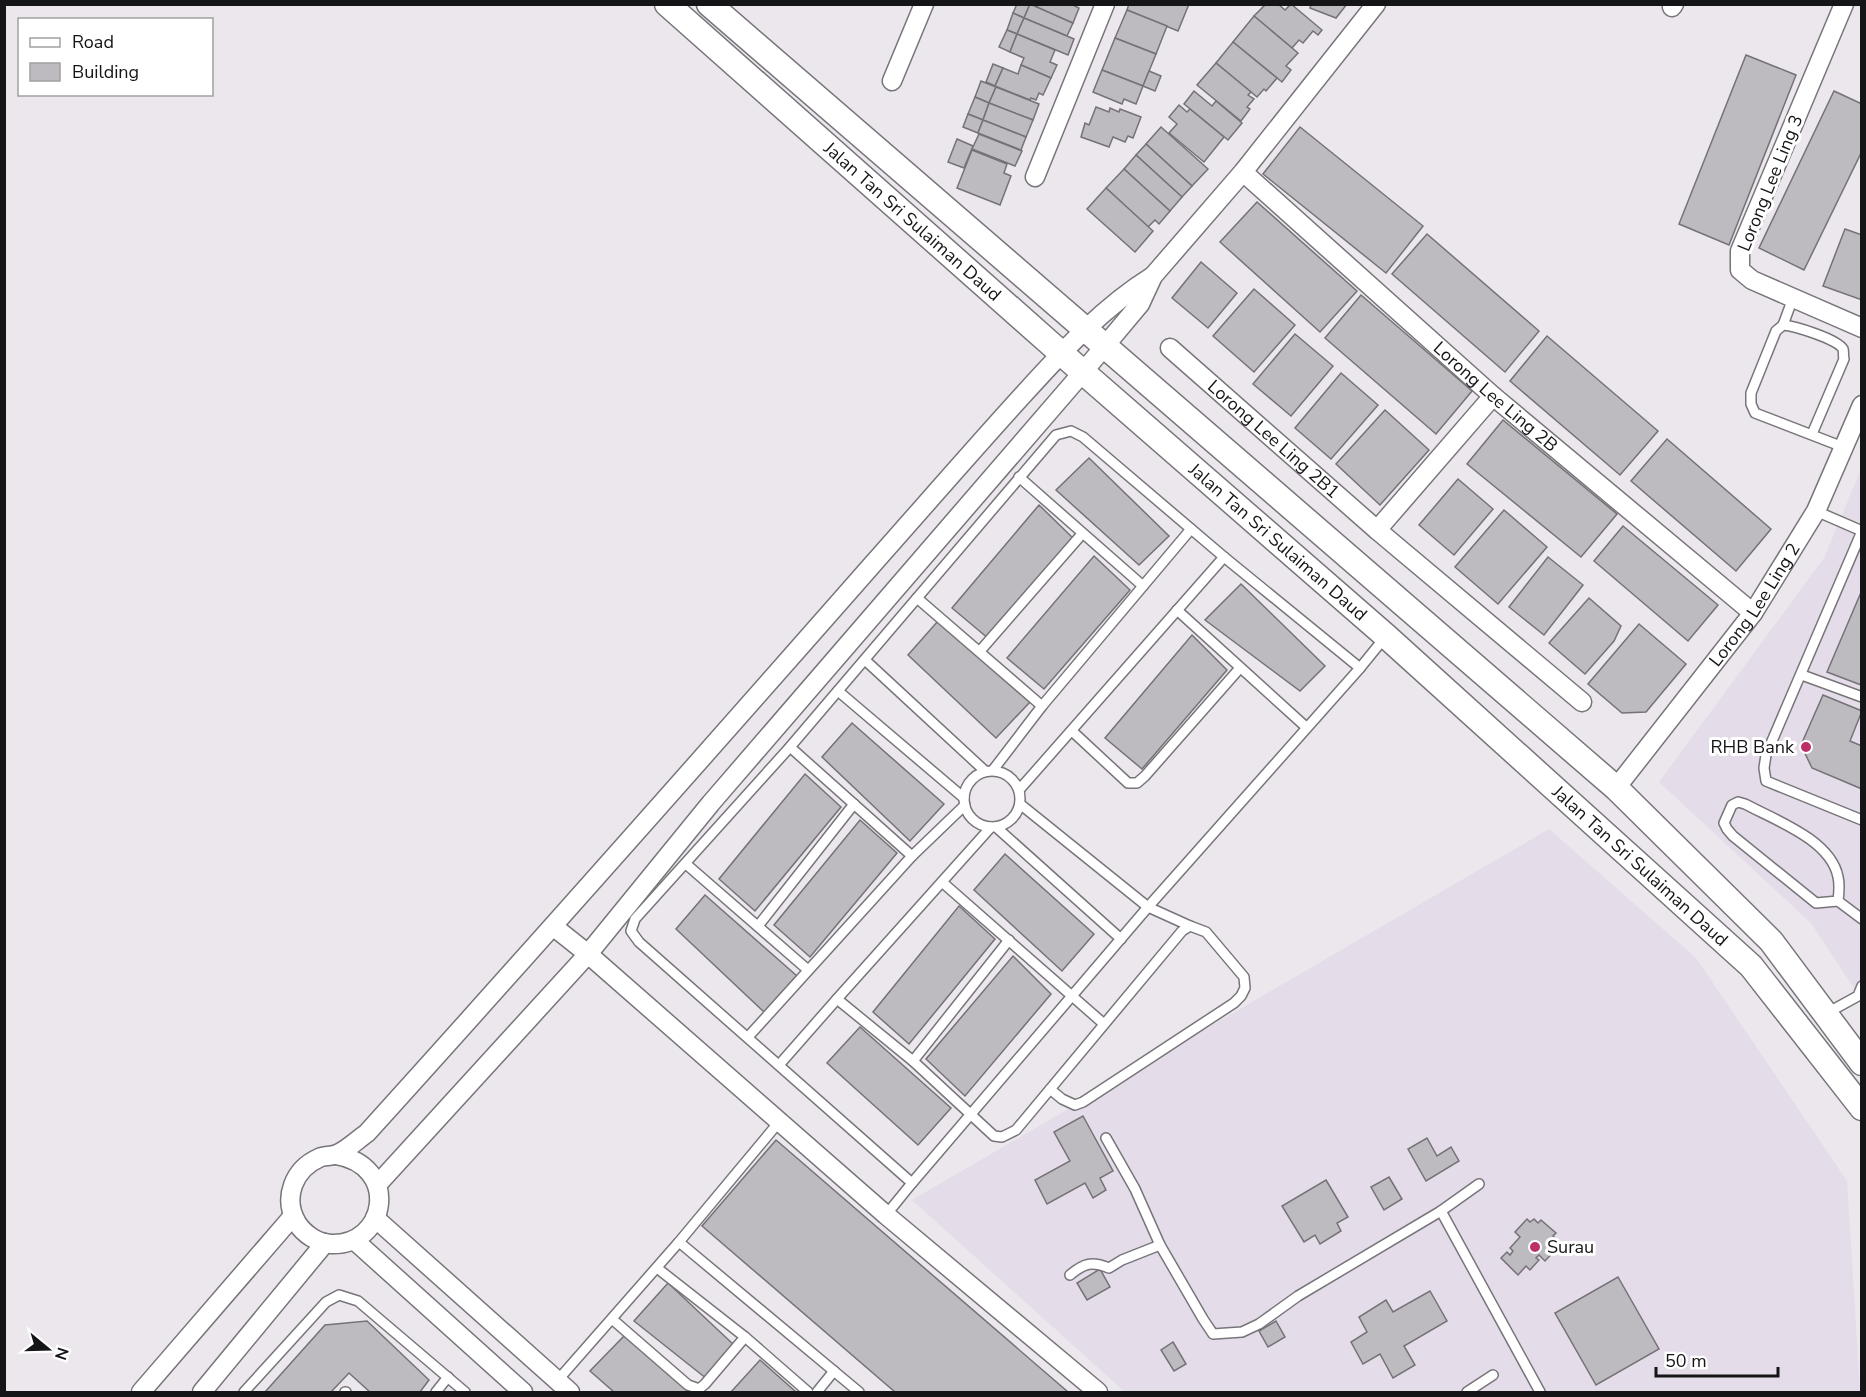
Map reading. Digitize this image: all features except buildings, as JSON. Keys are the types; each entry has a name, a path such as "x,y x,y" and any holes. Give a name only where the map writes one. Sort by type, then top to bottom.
{"main road":[{"name":"Jalan Tan Sri Sulaiman Daud","path":"667,4 1061,353 1386,636 1751,966 1862,1108"},
{"name":"Jalan Tan Sri Sulaiman Daud","path":"709,4 1616,788 1771,941 1862,1063"}],"street":[{"path":"892,81 924,4"},
{"path":"1035,177 1105,4"},
{"path":"377,1185 588,954 711,803 1083,372 1140,304 1153,276 1243,172 1376,4"},
{"name":"Lorong Lee Ling 3","path":"1844,4 1740,251 1740,270 1752,280 1862,328"},
{"name":"Lorong Lee Ling 2B","path":"1243,172 1493,396 1753,614"},
{"path":"336,1155 367,1133 554,927 1061,353 1085,329 1135,287 1153,276"},
{"name":"Lorong Lee Ling 2B1","path":"1170,348 1377,530 1582,702"},
{"path":"1377,530 1493,396"},
{"name":"Lorong Lee Ling 2","path":"1616,788 1753,614 1816,511 1862,405"},
{"path":"950,476 973,498"},
{"path":"554,927 588,954 886,1215 1098,1392"},
{"path":"336,1155 350,1157 362,1163 371,1173 379,1196 375,1218 366,1231 354,1240 340,1244 325,1243 312,1238 301,1229 293,1216 290,1202 292,1187 298,1174 308,1163 322,1156 336,1155"},
{"path":"141,1392 293,1216"},
{"path":"375,1218 564,1387"},
{"path":"354,1240 523,1392"},
{"path":"202,1392 325,1243"}],"lane":[{"path":"1793,298 1783,325 1776,332 1751,393 1755,413 1843,447"},
{"path":"1783,325 1795,326 1836,343 1843,349 1844,359 1812,434"},
{"path":"912,1183 639,942 631,931 635,919 866,660 1019,477 1056,435 1071,431 1083,437 1224,557 1360,668"},
{"path":"1019,477 1143,586"},
{"path":"1816,511 1862,531 1766,755 1764,768 1766,781 1862,820"},
{"path":"953,522 970,536"},
{"path":"866,660 989,771 1010,776 1019,790 1020,804 1012,819 1005,824 993,827 982,825 968,814 964,802 970,781 976,775 989,771 1191,529"},
{"path":"980,651 1082,534"},
{"path":"1019,790 1224,557"},
{"path":"917,598 1042,706"},
{"path":"1177,610 1306,727"},
{"path":"886,1215 1148,907 1386,636"},
{"path":"1072,731 1128,783 1137,783 1145,777 1240,668"},
{"path":"1802,675 1862,697"},
{"path":"838,691 964,802"},
{"path":"790,747 912,856"},
{"path":"748,1037 964,802"},
{"path":"1838,901 1838,876 1832,861 1823,850 1804,834 1745,804 1738,802 1732,805 1725,823 1733,836 1816,903 1838,901 1862,919"},
{"path":"711,803 724,819"},
{"path":"758,926 854,804"},
{"path":"1020,804 1148,907 1206,932 1244,977 1245,988 1234,1003 1083,1102 1075,1105 1062,1099 1050,1089"},
{"path":"779,1065 993,827"},
{"path":"993,827 1121,939"},
{"path":"686,864 808,970"},
{"path":"942,882 1104,1024"},
{"path":"837,999 913,1061 994,1136 1002,1137 1016,1130 1182,931 1190,926"},
{"path":"913,1061 1009,940"},
{"path":"1825,1014 1858,996 1862,986"},
{"path":"564,1387 612,1319 779,1122"},
{"path":"1106,1138 1135,1188 1160,1245 1213,1334 1242,1332 1259,1324 1298,1296 1442,1211 1479,1184"},
{"path":"1442,1211 1540,1392"},
{"path":"679,1242 859,1392"},
{"path":"1070,1275 1080,1266 1087,1264 1099,1264 1109,1268 1122,1260 1160,1245"},
{"path":"657,1268 745,1337 808,1392"},
{"path":"244,1392 326,1302 339,1294 358,1301 465,1392"},
{"path":"612,1319 688,1385 699,1389 745,1337"},
{"path":"817,1392 834,1371"},
{"path":"1467,1392 1493,1375"},
{"path":"436,1392 448,1377"}],"shaded area":[{"path":"1861,469 1861,999 1811,923 1659,782 1824,558"},
{"path":"1549,829 1696,958 1847,1181 1860,1392 1125,1392 912,1200"}],"place":[{"name":"RHB Bank","path":"1806,747"},
{"name":"Surau","path":"1535,1247"}]}
